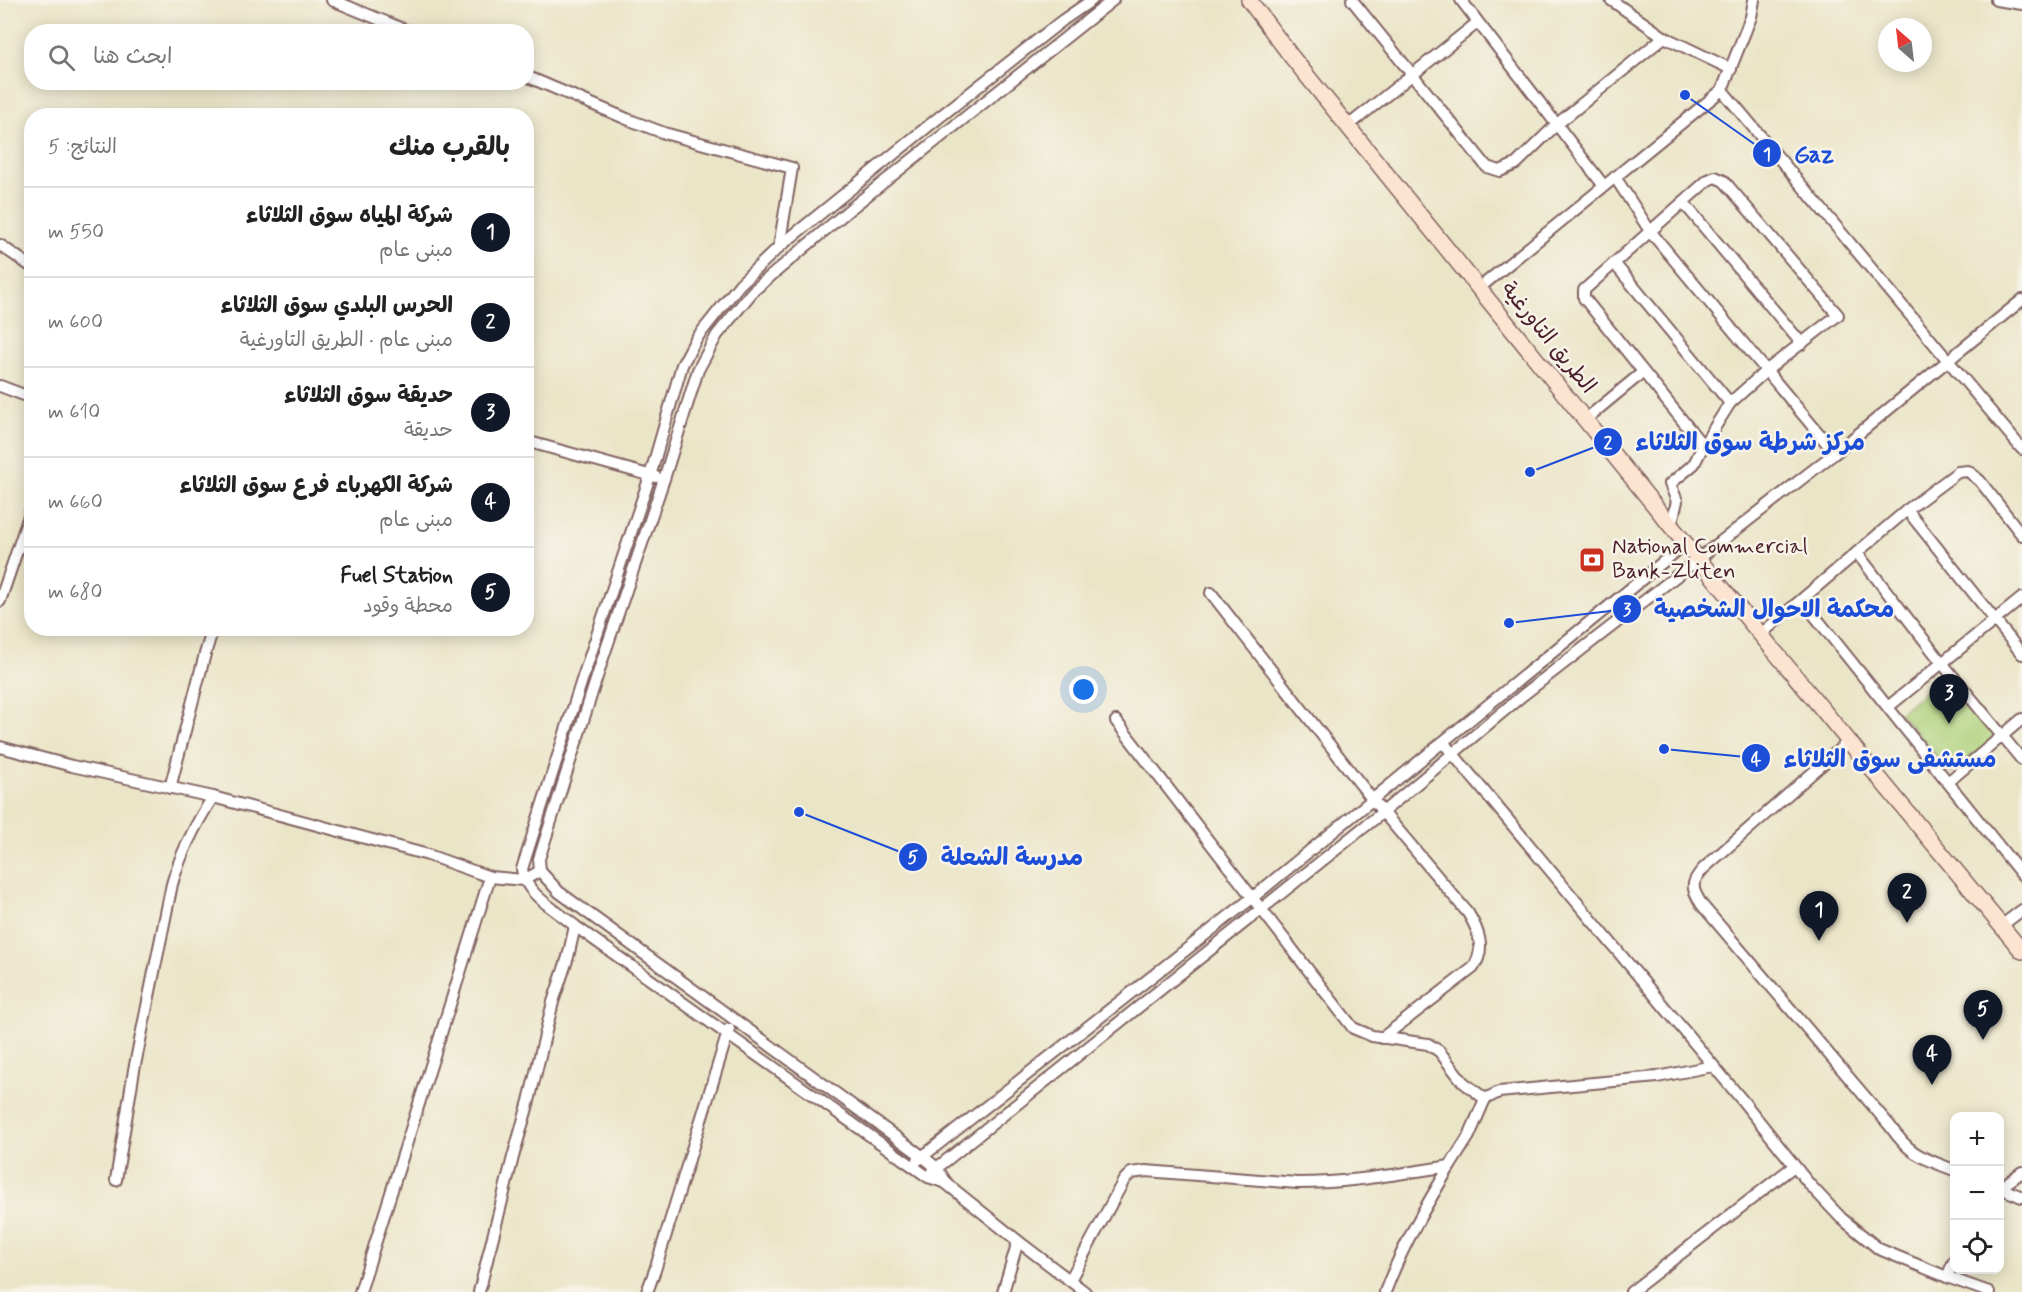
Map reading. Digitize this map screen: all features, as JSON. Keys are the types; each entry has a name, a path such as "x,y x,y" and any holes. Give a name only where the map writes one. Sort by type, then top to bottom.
{"street":[{"path":"332,0 390,24"},
{"path":"1085,1292 947,1184 928,1177 575,927 542,900 524,880 524,860 650,476 682,365 696,339 740,284 779,247 937,119 1092,0"},
{"path":"947,1184 937,1168 922,1156 559,892 540,871 539,860 698,370 717,335 753,291 850,209 1113,0"},
{"name":"الطريق التاورغية","path":"1250,0 1291,56 1685,544 2022,951"},
{"path":"1352,0 1487,167 1500,171 1516,164 1556,125 1664,37"},
{"path":"1461,0 1604,186"},
{"path":"1611,0 1664,37 1731,69"},
{"path":"1478,288 1722,90 1751,17 1754,0"},
{"path":"1996,0 2022,4"},
{"path":"1348,126 1477,23"},
{"path":"534,79 664,133 792,168 779,247"},
{"path":"1722,90 2022,449"},
{"path":"937,119 949,132"},
{"path":"1615,177 1650,231 1835,453"},
{"path":"1671,526 1677,501 1670,484 1694,464 1702,446 1730,404 1767,370 1838,315 1724,181 1715,177 1708,180 1584,290 1584,298 1702,446"},
{"path":"1683,202 1803,344"},
{"path":"0,245 24,262"},
{"path":"1614,262 1730,404"},
{"path":"928,1177 1383,812 1523,695 1835,453 2022,300"},
{"path":"1586,419 1643,372"},
{"path":"0,386 24,395"},
{"path":"534,443 664,479"},
{"path":"1761,634 1907,510 1958,471 1968,471 1980,481 2022,535"},
{"path":"1907,510 2022,654"},
{"path":"0,601 24,530"},
{"path":"913,1166 922,1156 1252,898 1685,544"},
{"path":"1857,553 1942,663 2022,760"},
{"path":"1211,593 1372,799 1468,913 1476,926 1481,952 1473,968 1382,1038"},
{"path":"1888,707 2022,598"},
{"path":"1802,600 2022,875"},
{"path":"170,788 211,636"},
{"path":"581,683 594,687"},
{"path":"1948,782 2022,719"},
{"path":"1116,721 1353,1028 1372,1036 1428,1044 1439,1051 1463,1082 1485,1099"},
{"path":"1849,741 1704,868 1695,878 1693,886 1702,905 1884,1118 1901,1142 1917,1156 1950,1168"},
{"path":"1443,742 1794,1166 1841,1218 1879,1249 1989,1292"},
{"path":"0,747 72,766 213,797 428,855 490,877 524,880 540,871"},
{"path":"116,1180 134,1070 172,884 179,858 195,825 213,797"},
{"path":"360,1292 490,877"},
{"path":"2001,926 2022,910"},
{"path":"479,1292 553,1002 575,927"},
{"path":"647,1292 733,1019"},
{"path":"1385,1292 1401,1252 1469,1136 1485,1099 1499,1092 1657,1077 1713,1066"},
{"path":"1070,1280 1124,1180 1131,1173 1146,1171 1322,1183 1389,1176 1450,1166"},
{"path":"1631,1292 1794,1166"},
{"path":"2004,1185 2022,1172"},
{"path":"2004,1190 2022,1197"},
{"path":"1003,1292 1018,1241"},
{"path":"1947,1277 1950,1270"}],"green space":[{"path":"1948,673 1999,736 1951,773 1899,713"}],"place":[{"name":"Gaz","path":"1685,95"},
{"name":"مركز شرطة سوق الثلاثاء","path":"1530,472"},
{"name":"National Commercial Bank-Zliten","path":"1592,560"},
{"name":"محكمة الاحوال الشخصية","path":"1509,623"},
{"name":"حديقة سوق الثلاثاء","path":"1949,724"},
{"name":"مستشفى سوق الثلاثاء","path":"1664,749"},
{"name":"مدرسة الشعلة","path":"799,812"},
{"name":"الحرس البلدي سوق الثلاثاء","path":"1907,923"},
{"name":"شركة المياه سوق الثلاثاء","path":"1819,941"},
{"name":"Fuel Station","path":"1983,1040"},
{"name":"شركة الكهرباء فرع سوق الثلاثاء","path":"1932,1085"}]}
